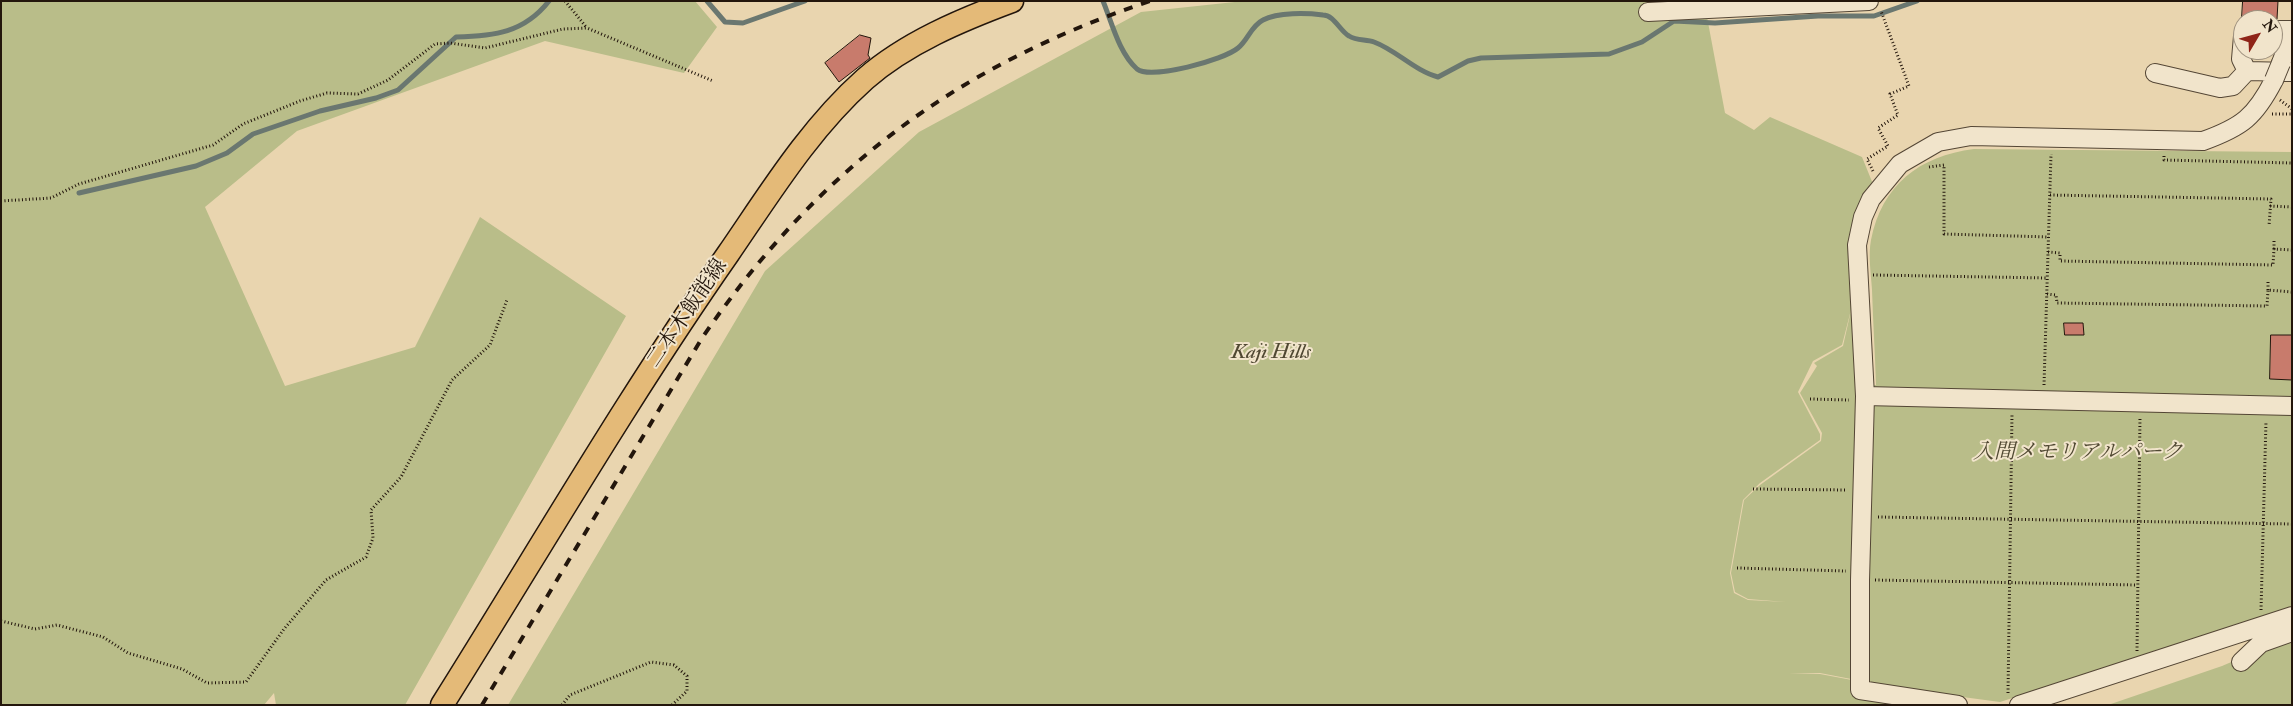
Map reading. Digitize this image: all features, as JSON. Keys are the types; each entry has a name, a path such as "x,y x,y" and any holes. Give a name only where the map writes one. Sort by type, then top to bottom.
{"main road":[{"name":"二本木飯能線","path":"442,705 630,401 715,272 821,124 867,78 893,58 936,34 1012,1"}],"lane":[{"path":"1648,12 1874,5"},
{"path":"1958,705 1860,690 1860,575 1865,398 1857,245 1863,217 1880,186 1900,164 1912,155 1938,142 1971,136 2203,140 2225,133 2248,119 2275,88 2286,67 2292,34"},
{"path":"2242,60 2247,71"},
{"path":"2154,73 2220,88 2233,86 2247,71 2286,67"},
{"path":"1865,398 2292,406"},
{"path":"2014,700 2136,668 2292,616"},
{"path":"2241,662 2261,644 2292,632"}],"path":[{"path":"565,1 587,28"},
{"path":"1867,159 1888,146 1878,128 1898,115 1890,94 1909,86 1885,21 1874,5"},
{"path":"1,201 51,198 79,184 213,145 243,124 300,101 327,93 358,94 388,80 435,44 450,43 485,48 554,31 587,28 713,80"},
{"path":"2275,88 2292,109"},
{"path":"2265,114 2292,114"},
{"path":"2043,401 2052,138"},
{"path":"2165,140 2164,160 2292,163"},
{"path":"1926,165 1930,167 1944,165 1944,234 2049,236"},
{"path":"2050,195 2271,199 2269,226"},
{"path":"2270,206 2292,208"},
{"path":"2048,252 2060,253 2060,261 2273,265 2274,240"},
{"path":"2274,250 2292,250"},
{"path":"1868,275 2047,278"},
{"path":"2047,294 2056,295 2057,303 2267,306 2268,280"},
{"path":"2268,290 2292,292"},
{"path":"1,621 35,629 57,625 103,637 128,653 182,669 207,683 246,682 284,629 326,580 366,556 373,538 371,510 401,477 452,380 490,345 507,300"},
{"path":"1810,399 1865,398"},
{"path":"2012,401 2010,583 2014,700"},
{"path":"2136,668 2141,402"},
{"path":"2261,627 2266,406"},
{"path":"1753,489 1863,491"},
{"path":"1862,516 2292,524"},
{"path":"1737,568 2010,583 2137,585"},
{"path":"562,705 570,695 651,662 674,665 687,676 686,691 672,705"}],"green space":[{"path":"1,1 695,1 717,27 684,73 545,41 297,131 205,207 285,386 415,347 480,217 626,316 405,705 276,705 274,693 264,705 1,705"},
{"name":"Kaji Hills","path":"1244,1 1704,1 1725,113 1754,130 1770,117 1862,157 1873,184 1864,197 1858,384 1876,385 1870,246 1876,221 1894,189 1906,176 1920,166 1936,158 1974,149 2292,152 2292,608 2000,702 1873,685 1867,677 1851,679 1820,673 1789,674 1820,674 1852,680 1852,694 1855,697 1909,705 508,705 765,271 919,132 1141,12","holes":["1852,306 1843,346 1814,363 1817,366 1800,393 1822,433 1821,441 1760,485 1744,500 1731,573 1735,592 1748,599 1786,602 1748,600 1734,593 1730,573 1743,500 1760,483 1820,440 1820,434 1798,392 1813,361 1842,345"]},
{"path":"2292,636 2292,705 2108,705 2222,666"}],"building":[{"path":"2243,1 2278,1 2278,10 2242,10"},
{"path":"860,35 871,38 868,55 870,58 839,82 825,63"},
{"path":"2064,323 2083,323 2084,335 2065,335"},
{"path":"2271,335 2292,335 2292,380 2270,379"}],"waterway":[{"path":"79,193 196,166 227,153 253,134 320,111 376,98 398,90 456,37 496,34 507,31 529,20 549,1"},
{"path":"707,1 725,22 743,23 805,1"},
{"path":"1103,1 1125,55 1137,69 1145,72 1188,67 1230,53 1238,48 1255,26 1269,17 1284,14 1316,14 1327,16 1334,20 1349,36 1355,39 1371,41 1382,46 1421,70 1438,77 1468,61 1481,58 1609,54 1642,42 1674,21 1715,23 1818,16 1874,16 1917,1"}],"railway":[{"path":"482,705 702,338 747,278 794,223 844,174 897,130 954,92 1014,57 1080,27 1150,1"}],"park label":[{"name":"入間メモリアルパーク","path":"2078,453"}]}
